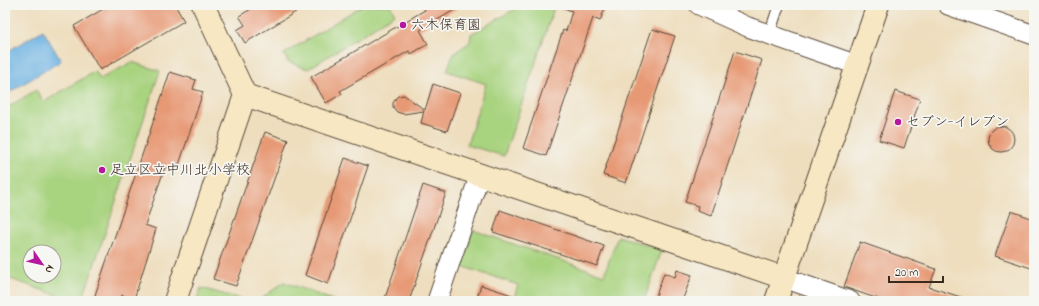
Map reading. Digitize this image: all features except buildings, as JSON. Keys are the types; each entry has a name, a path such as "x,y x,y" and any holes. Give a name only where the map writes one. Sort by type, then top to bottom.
{"street":[{"path":"175,301 245,95 203,5"},
{"path":"699,5 748,27 857,65"},
{"path":"776,301 878,5"},
{"path":"948,5 1034,34"},
{"path":"245,95 850,301"},
{"path":"437,301 480,174"}],"lane":[{"path":"769,34 779,5"}],"green space":[{"path":"363,5 390,5 395,14 308,69 288,62 284,54"},
{"path":"522,5 555,5 504,156 467,145 486,84 447,71 453,54 470,42 471,34"},
{"path":"132,62 160,71 82,301 73,301 25,284 62,284 62,244 22,244 22,283 5,277 5,109 36,90 44,102 95,71 100,79"},
{"path":"473,230 604,275 618,236 662,250 644,301 513,301 518,285 461,266"},
{"path":"284,282 335,301 258,301"},
{"path":"201,288 248,301 196,301"}],"water":[{"path":"43,30 61,61 5,95 5,53"}],"place":[{"name":"六木保育園","path":"403,25"},
{"name":"セブン-イレブン","path":"898,122"},
{"name":"足立区立中川北小学校","path":"102,170"}]}
